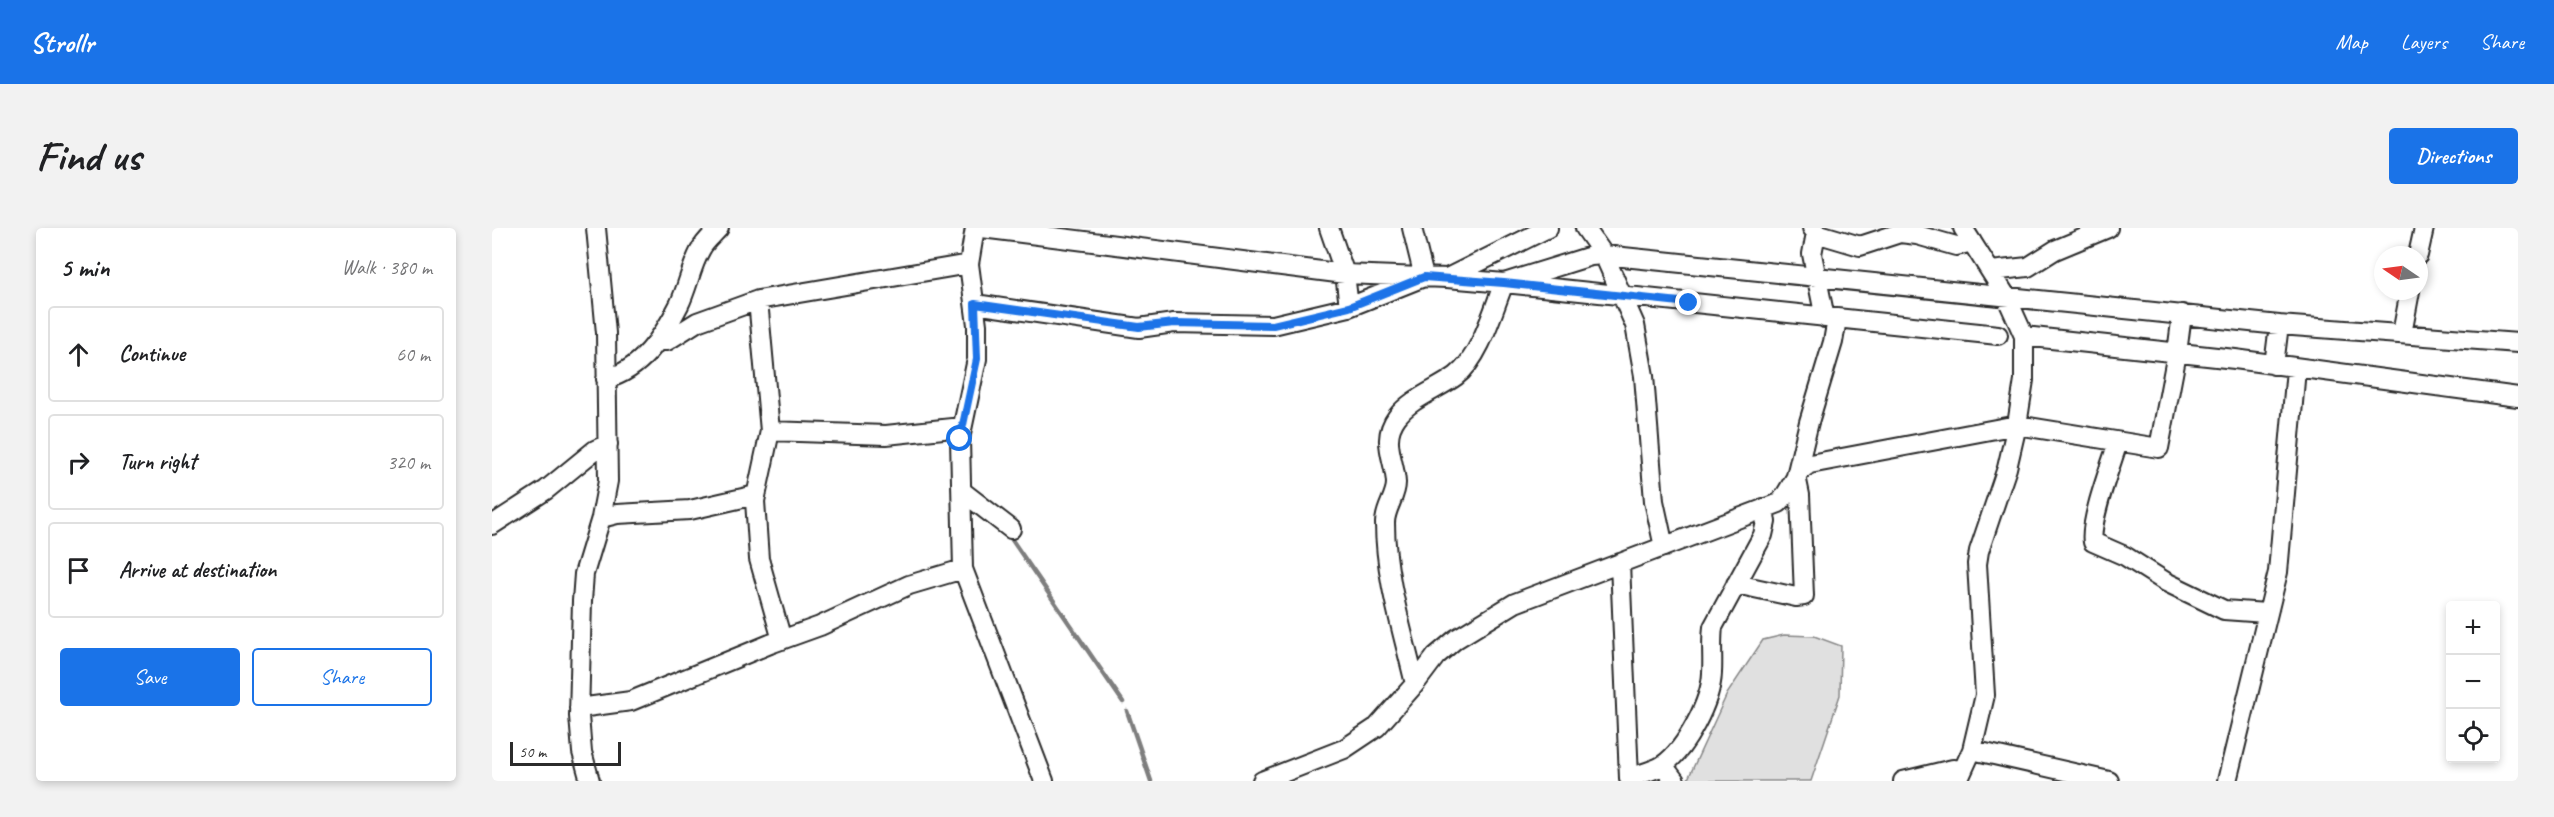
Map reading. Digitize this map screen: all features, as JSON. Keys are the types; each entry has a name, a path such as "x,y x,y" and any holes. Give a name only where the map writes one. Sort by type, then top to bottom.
{"street":[{"path":"590,781 582,752 579,708 584,574 601,518 608,481 605,321 596,228"},
{"path":"606,379 630,369 642,360 658,340 679,305 702,247 719,228"},
{"path":"975,228 969,264 975,304 977,359 962,427 959,466 963,492 963,569 1044,781"},
{"path":"982,228 1345,274 1504,283 1998,335"},
{"path":"1329,228 1345,274 1349,307"},
{"path":"1412,228 1424,277"},
{"path":"1447,278 1548,228"},
{"path":"1585,228 1604,255 1635,325 1644,376 1654,501 1664,548"},
{"path":"1991,270 2028,267 2055,250 2108,228"},
{"path":"2420,246 2424,228"},
{"path":"1736,584 1796,597 1804,596 1800,495 1796,476 1809,422 1833,342 1831,318 1812,254 1814,231 1860,246 1900,233 1917,235 1956,246 1968,235 2006,296 2024,336 2024,380 2007,468 1979,551 1978,574 1985,695 1972,750 1961,776 1953,769 1903,781"},
{"path":"1415,684 1393,594 1390,568 1385,516 1396,487 1388,437 1396,418 1404,410 1457,375 1471,360 1504,283 1591,256 1604,255 2279,325 2518,343"},
{"path":"658,340 667,341 697,322 758,300 969,264"},
{"path":"975,304 1139,327 1174,323 1273,325 1349,307 1424,277"},
{"path":"758,300 770,431 756,495 759,559 782,640"},
{"path":"2402,334 2408,300"},
{"path":"1262,781 1344,749 1377,727 1436,656 1456,639 1515,603 1779,503 1786,496 1800,470 1810,464 2017,425 2159,448 2182,314"},
{"path":"2274,364 2279,325"},
{"path":"2024,336 2274,364 2296,369 2518,397"},
{"path":"2227,781 2279,561 2296,369"},
{"path":"770,431 886,435 962,427"},
{"path":"2118,442 2097,512 2093,542 2125,556 2166,582 2224,610 2266,613"},
{"path":"492,525 546,490 595,450 608,444"},
{"path":"963,492 1011,529"},
{"path":"601,518 617,514 690,510 756,495"},
{"path":"1620,563 1628,780 1663,765 1688,738 1708,693 1712,675 1713,627 1763,535 1766,522 1764,508"},
{"path":"579,708 632,702 820,626 909,585 963,569"},
{"path":"1972,750 2109,781"},
{"path":"1663,765 1675,781"}],"shaded area":[{"path":"1784,635 1814,636 1841,646 1840,695 1811,781 1687,781 1727,694 1763,640"}],"waterway":[{"path":"1010,537 1123,702"},
{"path":"1127,711 1151,781"}],"route":[{"path":"960,439 977,359 975,304 1139,327 1174,323 1273,325 1349,307 1424,277 1504,283 1689,303"}]}
